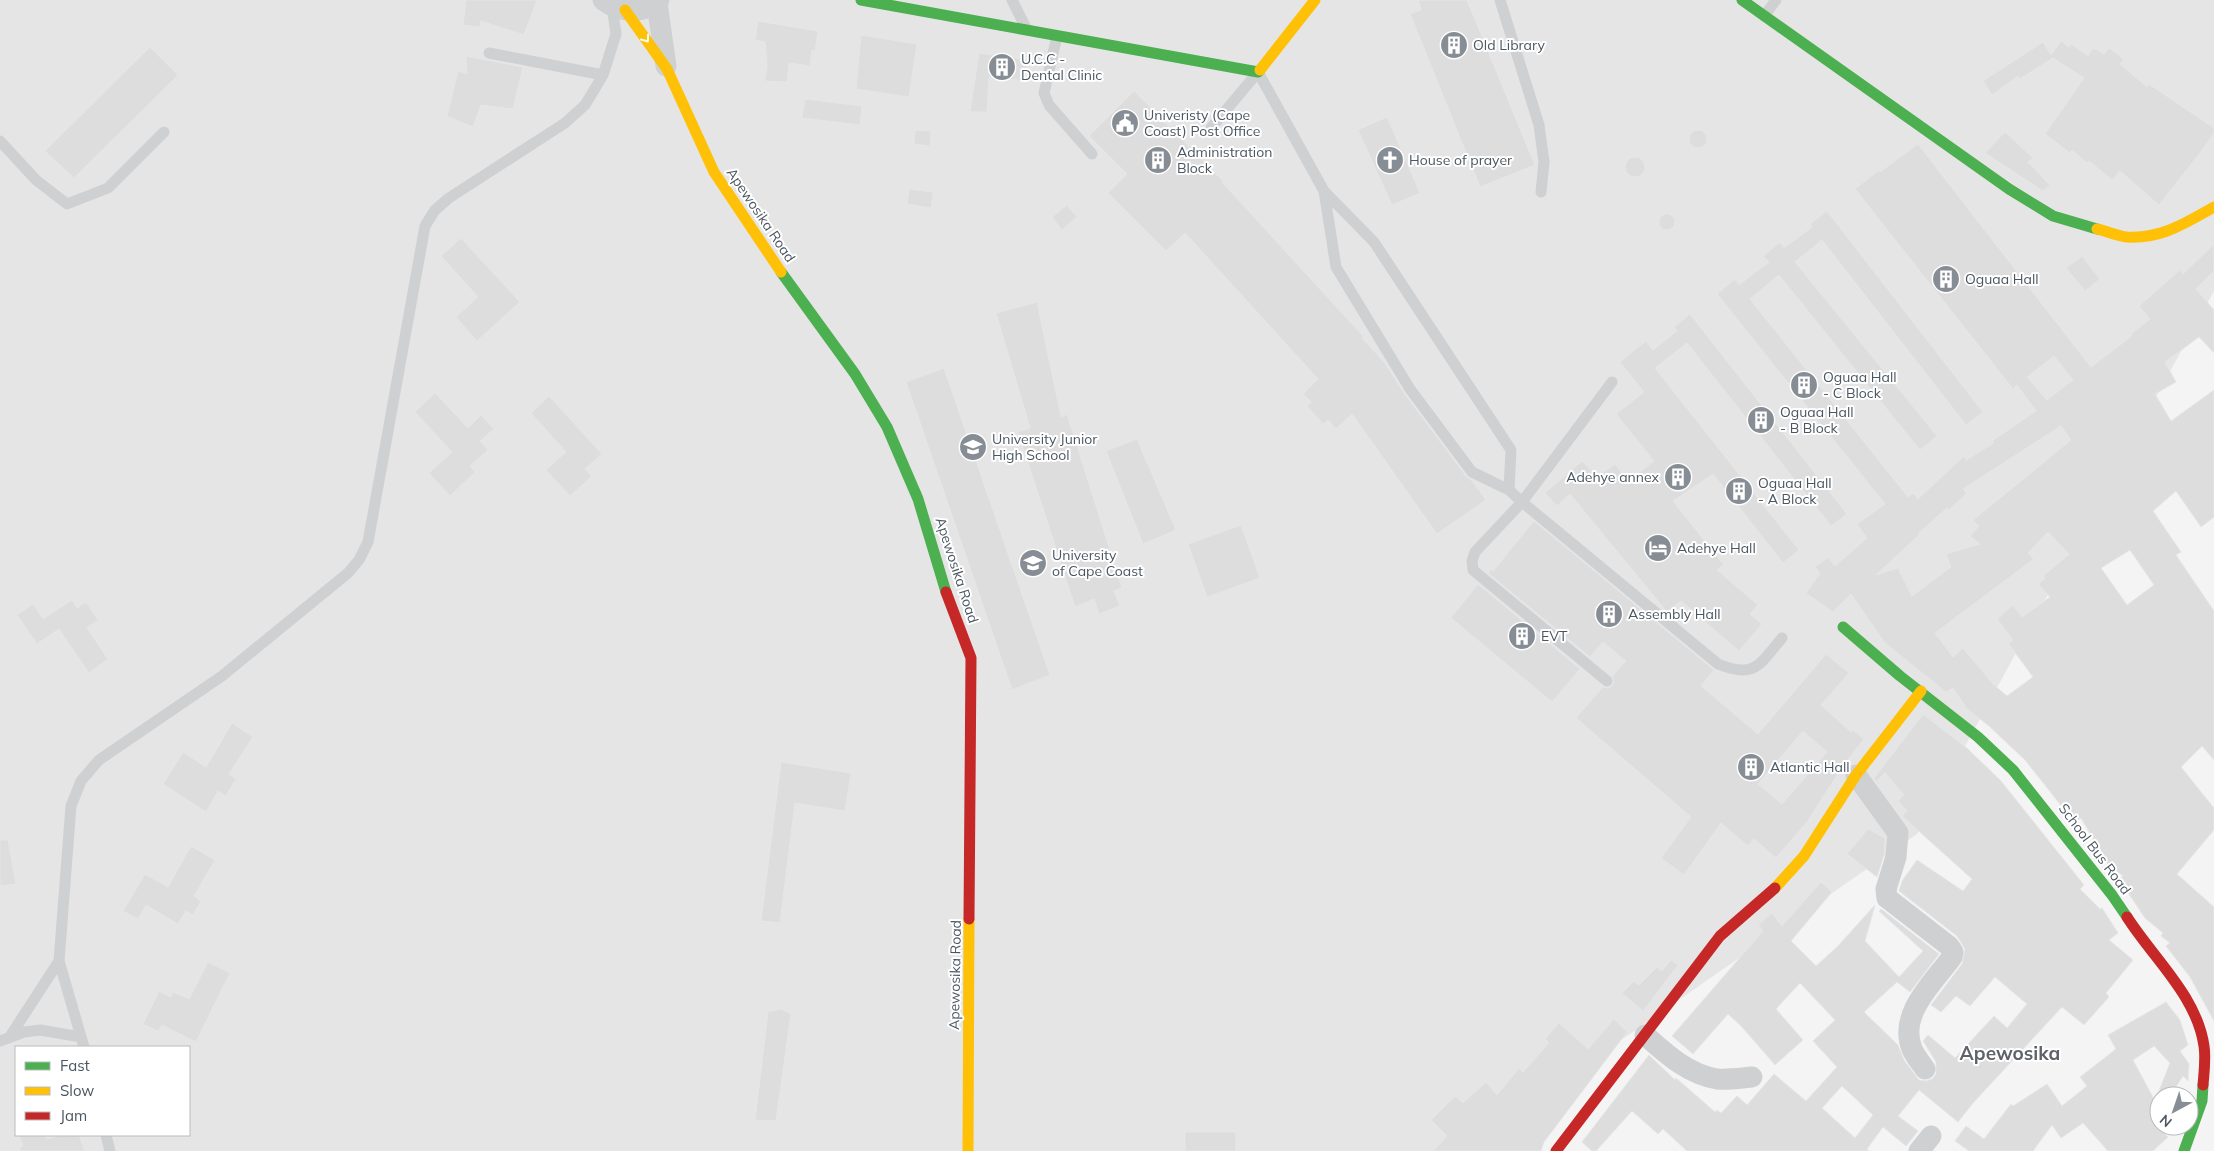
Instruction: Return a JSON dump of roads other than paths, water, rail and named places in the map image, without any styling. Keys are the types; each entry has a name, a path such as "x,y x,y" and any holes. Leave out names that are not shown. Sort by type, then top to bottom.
{"street":[{"path":"860,0 1258,72 1315,0"},
{"path":"1742,0 2009,189 2053,216 2126,237 2150,236 2169,232 2214,207"},
{"path":"613,6 642,10 658,1 667,68"},
{"name":"Apewosika Road","path":"613,6 667,68 714,172 786,280 855,374 887,427 918,499 938,570 971,658 968,1151"},
{"name":"School Bus Road","path":"1843,627 1978,737 2014,770 2112,895 2152,955 2177,985 2209,1042 2202,1101 2184,1151"},
{"path":"1562,1148 1720,936 1766,898 1804,856 1856,775 1920,690"},
{"path":"1856,775 1898,833 1896,857 1886,889 1887,898 1949,946 1953,952 1952,957 1914,1006 1908,1031 1912,1049 1925,1069"},
{"path":"1645,1035 1671,1058 1694,1072 1718,1079 1752,1077"}],"lane":[{"path":"1012,0 1026,30"},
{"path":"1500,0 1540,125 1544,162 1541,192"},
{"path":"1764,16 1770,0"},
{"path":"1764,16 1776,0"},
{"path":"82,1042 58,961 71,806 81,781 98,760 222,676 348,573 359,560 368,542 425,226 435,210 449,198 565,123 585,105 603,75 616,34 613,6"},
{"path":"1057,36 1044,93 1049,105 1092,154"},
{"path":"489,53 603,75"},
{"path":"1211,128 1258,72 1324,191 1374,242 1511,450 1509,490"},
{"path":"0,141 36,180 67,204 108,188 164,132"},
{"path":"1324,191 1336,268 1410,389 1472,472 1509,490 1718,664 1743,671 1758,666 1782,638"},
{"path":"1607,681 1474,570 1472,561 1475,552 1522,502 1612,382"},
{"path":"4,1040 58,961"},
{"path":"4,1040 24,1032 40,1030 82,1042"},
{"path":"106,1136 110,1151"}],"place":[{"name":"Old Library","path":"1454,45"},
{"name":"U.C.C - Dental Clinic","path":"1002,67"},
{"name":"Univeristy (Cape Coast) Post Office","path":"1125,123"},
{"name":"Administration Block","path":"1158,160"},
{"name":"House of prayer","path":"1390,160"},
{"name":"Oguaa Hall","path":"1946,279"},
{"name":"Oguaa Hall - C Block","path":"1804,385"},
{"name":"Oguaa Hall - B Block","path":"1761,420"},
{"name":"University Junior High School","path":"973,447"},
{"name":"Adehye annex","path":"1678,477"},
{"name":"Oguaa Hall - A Block","path":"1739,491"},
{"name":"Adehye Hall","path":"1658,548"},
{"name":"University of Cape Coast","path":"1033,563"},
{"name":"Assembly Hall","path":"1609,614"},
{"name":"EVT","path":"1522,636"},
{"name":"Atlantic Hall","path":"1751,767"}],"district":[{"name":"Apewosika","path":"2010,1053"}]}
